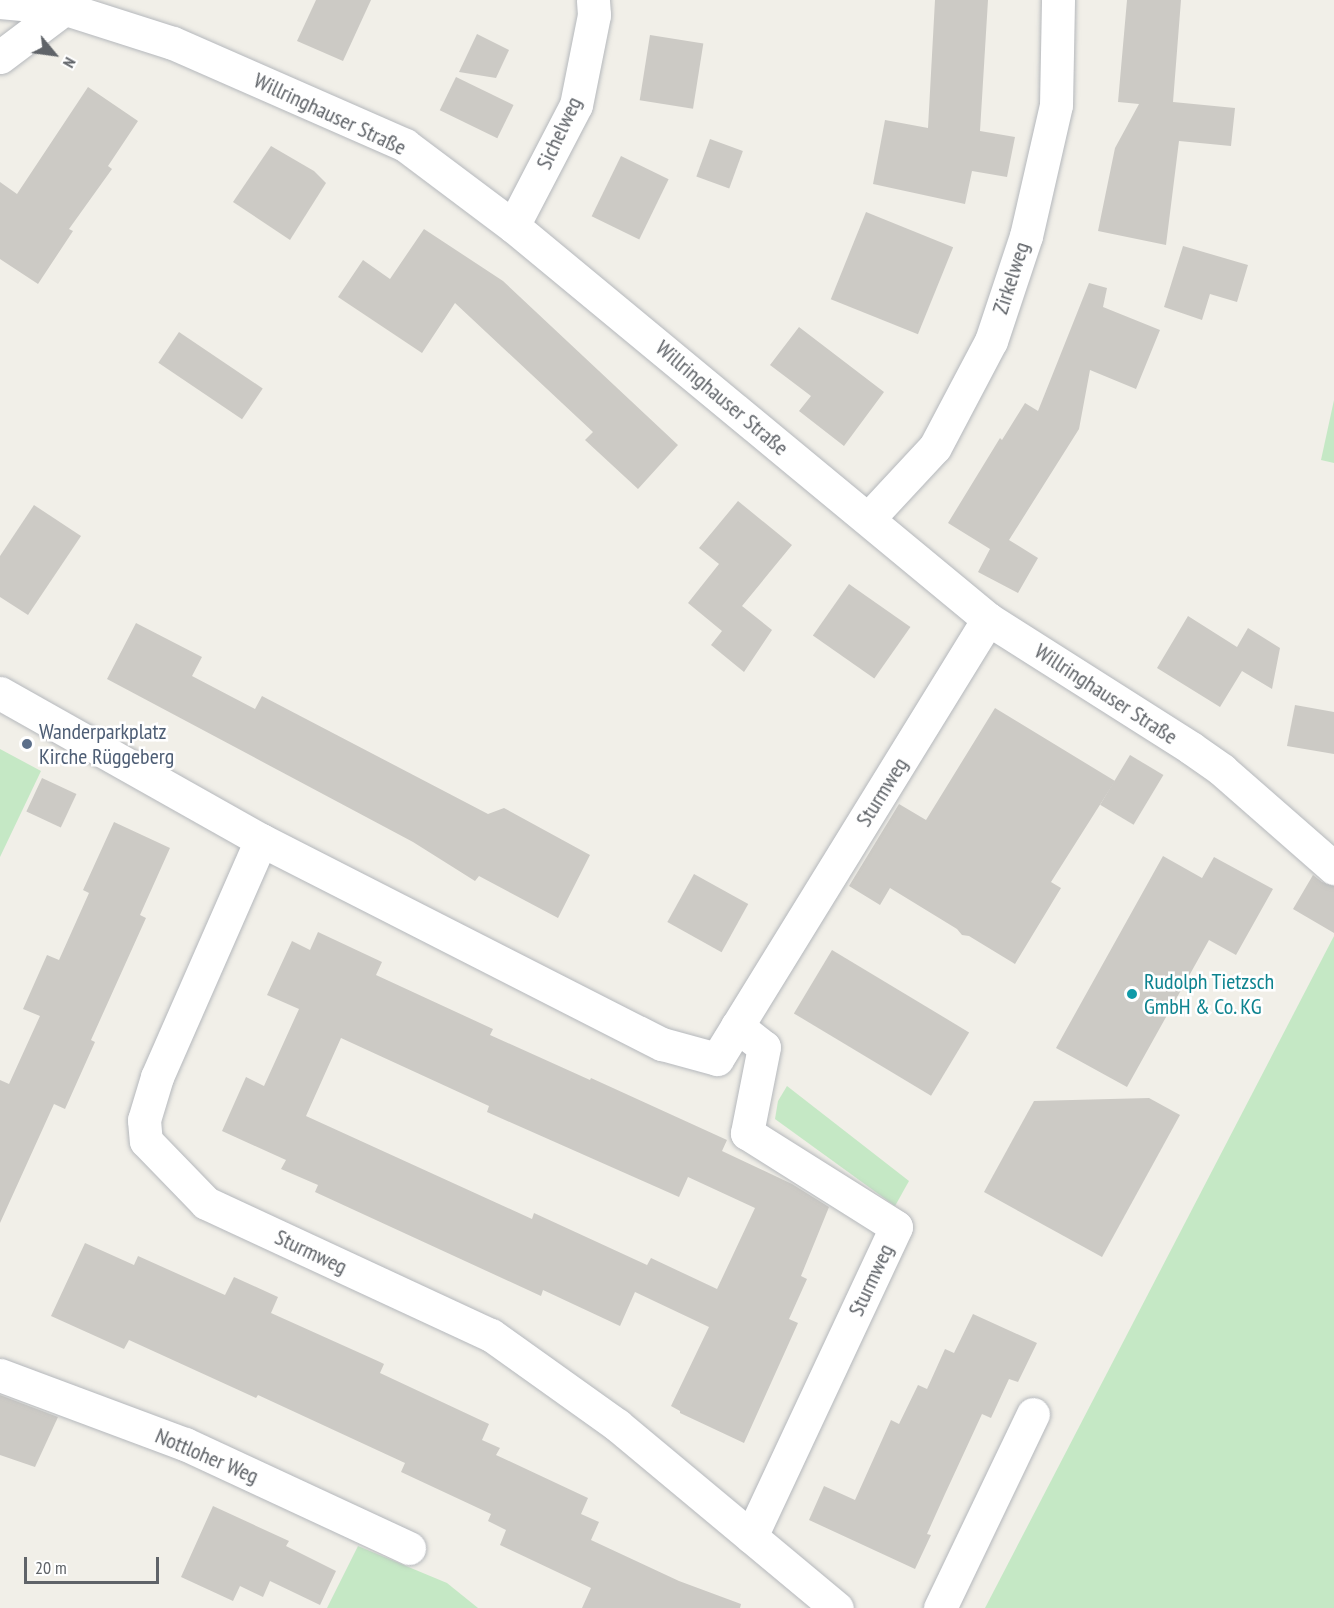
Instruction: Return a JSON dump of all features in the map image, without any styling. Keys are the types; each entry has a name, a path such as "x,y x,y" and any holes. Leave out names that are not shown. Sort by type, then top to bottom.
{"street":[{"name":"Sichelweg","path":"513,225 576,105 594,15 593,0"},
{"name":"Zirkelweg","path":"868,519 935,447 991,341 1026,236 1056,105 1058,0"},
{"name":"Willringhauser Straße","path":"0,2 70,4 173,43 405,145 513,225 988,619 1191,747 1222,770 1334,868"},
{"path":"0,57 70,4"},
{"name":"Sturmweg","path":"0,693 261,840 662,1044 717,1059 988,619"},
{"name":"Sturmweg","path":"261,840 157,1077 144,1120 146,1141 206,1203 491,1335 617,1425 837,1608"},
{"name":"Sturmweg","path":"737,1026 764,1047 747,1133 896,1227 751,1537"},
{"name":"Nottloher Weg","path":"0,1375 185,1444 410,1548"},
{"path":"940,1608 1033,1414"}],"green space":[{"path":"1334,400 1334,463 1321,460"},
{"path":"0,749 41,771 0,857"},
{"path":"1334,936 1334,1608 985,1608"},
{"path":"787,1086 909,1181 895,1206 775,1119 778,1101"},
{"path":"358,1546 447,1583 478,1608 327,1608"}],"building":[{"path":"316,0 371,0 343,61 297,41"},
{"path":"935,0 988,0 980,131 1015,137 1007,177 972,171 965,204 873,184 885,120 928,128"},
{"path":"1127,0 1181,0 1173,102 1235,108 1231,146 1179,141 1166,245 1098,231 1115,148 1139,104 1118,102"},
{"path":"477,34 509,50 496,78 459,72"},
{"path":"650,35 703,43 693,109 640,100"},
{"path":"456,77 514,105 497,138 440,110"},
{"path":"88,87 138,121 108,166 112,169 69,229 73,231 38,284 0,259 0,182 17,194"},
{"path":"710,139 743,151 729,189 696,177"},
{"path":"271,146 314,171 326,183 290,240 233,202"},
{"path":"621,156 669,179 639,239 592,216"},
{"path":"866,212 953,247 918,334 831,299"},
{"path":"424,229 503,281 678,445 638,489 585,440 593,432 455,303 422,353 338,297 363,260 390,279"},
{"path":"1183,246 1248,265 1237,302 1210,294 1202,320 1164,307"},
{"path":"1089,283 1107,288 1103,307 1160,330 1136,389 1090,370 1079,429 1009,540 1038,558 1018,593 978,572 990,549 948,523 1000,438 1002,440 1025,403 1038,411"},
{"path":"799,327 884,392 844,446 799,411 811,396 770,365"},
{"path":"179,332 263,388 242,419 158,363"},
{"path":"738,501 792,545 742,606 772,630 744,672 711,645 722,631 688,603 719,564 699,548"},
{"path":"34,505 81,536 28,615 0,597 0,556"},
{"path":"849,584 910,627 874,679 813,636"},
{"path":"1188,616 1237,647 1248,628 1280,648 1272,689 1242,671 1220,707 1157,668"},
{"path":"136,623 202,657 192,676 255,709 262,696 488,814 504,808 590,855 558,918 479,876 475,881 413,842 107,679"},
{"path":"1295,705 1334,712 1334,754 1287,746"},
{"path":"995,708 1115,781 1051,882 1061,888 1015,964 969,936 962,935 957,929 890,888 880,905 849,886 899,804 926,820"},
{"path":"1130,755 1163,775 1134,825 1100,805"},
{"path":"42,778 76,794 61,828 26,812"},
{"path":"114,822 170,848 140,915 146,918 91,1040 95,1042 65,1109 54,1104 0,1223 0,1080 9,1084 40,1016 23,1009 47,955 59,960 89,893 83,890"},
{"name":"Rudolph Tietzsch GmbH & Co. KG","path":"1163,856 1202,878 1214,857 1273,889 1236,955 1209,940 1127,1087 1056,1048"},
{"path":"694,874 748,904 722,952 667,922"},
{"path":"1313,875 1322,882 1334,886 1334,933 1293,909"},
{"path":"318,932 382,962 376,975 493,1029 490,1035 727,1140 722,1151 792,1184 829,1207 801,1276 807,1279 789,1319 798,1323 744,1443 680,1413 671,1406 709,1327 635,1292 620,1326 543,1290 541,1296 315,1192 318,1185 281,1169 286,1160 222,1131 246,1077 264,1086 299,1009 267,995 292,941 310,950","holes":["341,1038 489,1106 487,1112 679,1197 688,1177 755,1208 717,1289 651,1258 646,1267 647,1265 534,1213 532,1219 306,1116"]},
{"path":"832,950 969,1032 931,1096 794,1013"},
{"path":"1149,1098 1180,1115 1102,1257 984,1192 1034,1101"},
{"path":"85,1243 134,1265 138,1256 225,1295 234,1277 278,1297 271,1313 384,1364 380,1373 489,1424 482,1440 500,1448 496,1455 588,1498 581,1514 599,1522 591,1540 679,1581 741,1604 740,1608 582,1608 591,1588 500,1545 506,1530 488,1521 491,1514 401,1472 405,1463 258,1395 256,1398 129,1340 124,1349 51,1316"},
{"path":"973,1314 1037,1343 1018,1382 1009,1379 991,1418 982,1414 927,1534 931,1535 915,1569 809,1520 824,1486 855,1500 891,1420 899,1424 918,1385 927,1389 945,1349 954,1353"},
{"path":"0,1395 58,1417 35,1467 0,1455"},
{"path":"213,1506 289,1541 286,1546 336,1571 320,1605 270,1581 263,1597 240,1586 233,1601 181,1577"}],"place":[{"name":"Wanderparkplatz Kirche Rüggeberg","path":"27,744"},
{"name":"Rudolph Tietzsch GmbH & Co. KG","path":"1132,994"}]}
